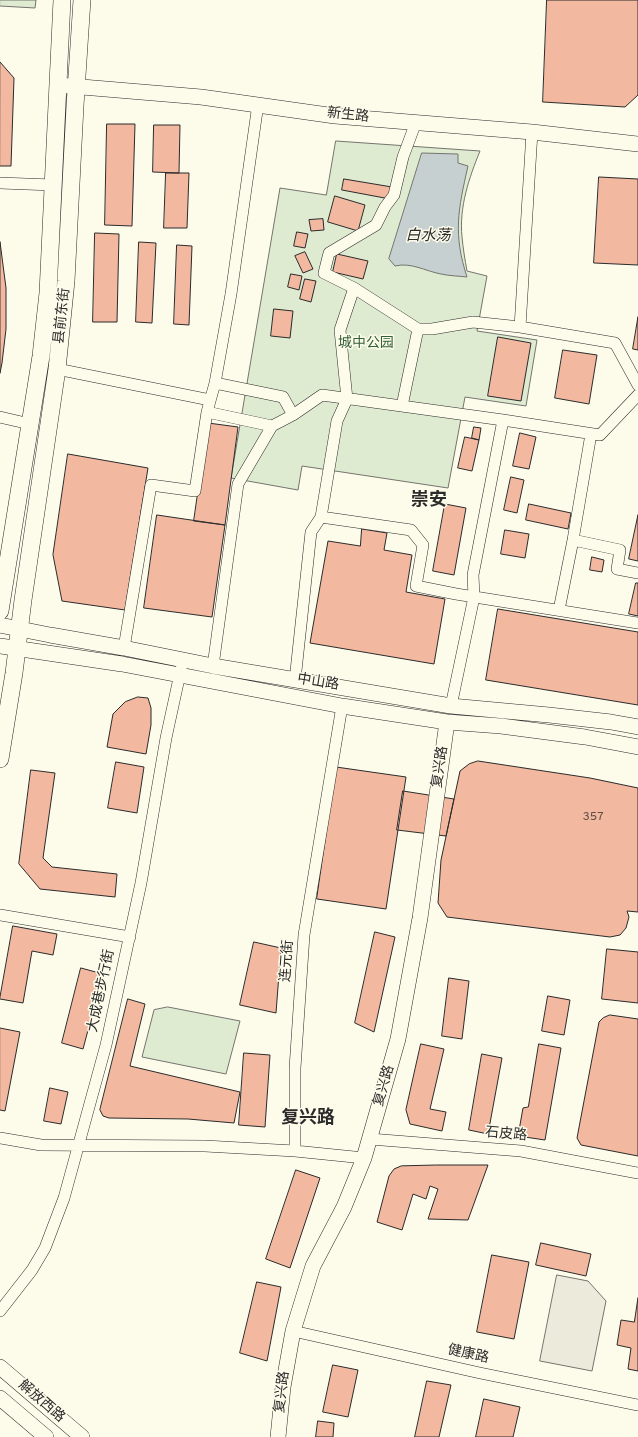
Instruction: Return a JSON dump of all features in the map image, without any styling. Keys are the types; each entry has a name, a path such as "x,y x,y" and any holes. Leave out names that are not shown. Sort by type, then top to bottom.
{"main road":[{"name":"县前东街","path":"0,611 41,356 48,293 62,0"},
{"name":"县前东街","path":"0,759 58,369 66,281 82,0"},
{"name":"新生路","path":"58,85 201,97 335,116 532,132 638,144"},
{"name":"中山路","path":"0,625 214,666 451,706 549,715 611,722 638,727"},
{"name":"中山路","path":"0,646 122,664 342,706 448,722 501,726 577,736 638,747"},
{"name":"复兴路","path":"278,1437 283,1387 293,1331 313,1266 344,1207 364,1158 398,1039 420,918 448,722"},
{"name":"解放西路","path":"0,1367 82,1437"},
{"name":"解放西路","path":"0,1398 46,1437"}],"street":[{"path":"124,648 151,485 195,491 207,412 215,383 231,294 258,104"},
{"path":"416,122 403,157 394,195 385,207 376,225 329,253 324,274 354,288 418,329 432,329 473,322 520,327 615,343 638,385"},
{"path":"520,327 532,132"},
{"path":"0,183 54,185"},
{"path":"295,680 311,532 321,517 337,421 347,399 340,330 354,288"},
{"path":"402,406 418,329"},
{"path":"58,369 210,400"},
{"path":"215,383 283,398 293,415"},
{"path":"214,666 238,484 272,426 293,415 322,395 600,435 638,395"},
{"path":"207,412 272,426"},
{"path":"0,417 30,424"},
{"path":"451,706 474,597 473,575 503,420"},
{"path":"559,610 573,540 590,434"},
{"path":"321,517 411,530 423,545 416,586 474,597 638,623"},
{"path":"573,540 620,550 617,569 638,573"},
{"name":"大成巷步行街","path":"0,1311 32,1270 45,1248 64,1198 106,1045 130,938 166,738 180,675 182,659"},
{"name":"连元街","path":"295,1151 295,1068 304,935 342,706"},
{"path":"0,915 130,938"},
{"path":"0,1138 41,1144 205,1146 295,1151 364,1158"},
{"name":"石皮路","path":"370,1139 521,1151 638,1173"},
{"name":"健康路","path":"293,1331 480,1373 638,1405"}],"green space":[{"path":"0,0 36,0 35,8 0,6"},
{"name":"城中公园","path":"336,141 480,151 472,172 463,204 461,226 467,271 487,276 477,331 537,340 526,406 465,397 448,488 302,466 298,490 231,478 280,188 326,195"},
{"path":"168,1007 240,1021 226,1074 142,1057 154,1010"}],"shaded area":[{"path":"557,1275 588,1281 606,1301 592,1371 540,1361"}],"water":[{"name":"白水荡","path":"422,153 458,154 458,163 468,166 458,222 460,248 467,277 441,274 407,265 395,266 389,259"}],"building":[{"path":"547,0 638,0 638,95 625,107 543,102"},
{"path":"0,62 14,78 11,166 0,166"},
{"path":"107,124 135,124 132,226 105,225"},
{"path":"154,125 180,125 179,173 153,172"},
{"path":"166,173 189,173 187,228 164,228"},
{"path":"599,177 638,179 638,265 594,263"},
{"path":"344,179 392,187 390,199 342,190"},
{"path":"335,196 365,205 358,231 328,222"},
{"path":"323,219 324,230 311,231 309,220"},
{"path":"297,232 308,234 305,248 294,246"},
{"path":"95,233 119,234 117,322 93,322"},
{"path":"0,242 6,288 6,329 0,373"},
{"path":"139,242 156,243 152,323 136,322"},
{"path":"177,245 192,246 189,325 174,324"},
{"path":"305,252 313,269 303,273 295,256"},
{"path":"337,254 368,261 363,279 333,272"},
{"path":"291,274 302,276 299,290 288,287"},
{"path":"305,279 316,281 311,302 300,299"},
{"path":"274,309 293,311 290,338 271,336"},
{"path":"638,317 638,350 633,349"},
{"path":"498,337 531,343 521,401 488,396"},
{"path":"563,350 597,355 589,404 555,398"},
{"path":"208,423 238,427 225,525 194,521"},
{"path":"474,427 481,428 479,440 472,438"},
{"path":"520,433 536,437 529,469 513,466"},
{"path":"465,437 479,440 472,471 458,468"},
{"path":"68,454 148,468 125,610 62,601 53,555"},
{"path":"511,477 524,480 517,513 504,510"},
{"path":"445,504 466,508 454,575 433,571"},
{"path":"529,504 571,513 568,529 526,520"},
{"path":"157,515 225,525 212,617 144,608"},
{"path":"638,515 638,561 629,559"},
{"path":"362,529 387,533 384,550 412,555 406,592 445,599 434,664 310,643 328,541 360,546"},
{"path":"505,530 529,534 525,558 501,554"},
{"path":"592,557 604,560 602,572 590,570"},
{"path":"636,583 638,583 638,616 629,614"},
{"path":"498,609 638,632 638,705 486,680"},
{"path":"138,697 148,698 151,708 151,725 146,754 107,747 113,714 125,702"},
{"path":"478,761 590,778 638,788 638,912 627,911 629,917 626,928 620,935 610,937 447,917 438,903 441,860 460,771 469,764"},
{"path":"116,762 144,767 137,813 108,808"},
{"path":"336,767 406,777 386,909 317,899"},
{"path":"31,770 55,773 43,858 52,867 117,874 115,897 40,889 19,864"},
{"path":"403,791 454,799 446,836 397,830"},
{"path":"13,926 57,934 53,955 32,951 23,1003 0,999"},
{"path":"375,932 395,937 374,1032 355,1023"},
{"path":"254,942 281,948 276,1013 240,1005"},
{"path":"607,949 638,952 638,1003 602,999"},
{"path":"81,968 103,974 83,1049 62,1043"},
{"path":"449,978 469,981 462,1039 442,1036"},
{"path":"548,996 570,1000 564,1035 542,1031"},
{"path":"128,999 145,1004 130,1066 240,1092 234,1123 188,1119 109,1118 103,1116 100,1110"},
{"path":"610,1015 638,1019 638,1156 581,1145 577,1138 599,1022 603,1018"},
{"path":"0,1028 20,1032 5,1111 0,1110"},
{"path":"421,1044 444,1049 430,1109 446,1112 442,1131 410,1124 406,1110"},
{"path":"539,1044 561,1048 545,1140 518,1136 523,1108 528,1107"},
{"path":"244,1053 270,1055 265,1127 239,1125"},
{"path":"482,1054 502,1058 488,1134 469,1130"},
{"path":"50,1088 68,1092 61,1124 44,1121"},
{"path":"488,1165 468,1220 428,1219 438,1189 430,1186 426,1199 413,1194 402,1230 377,1222 389,1176 394,1169 401,1166"},
{"path":"296,1170 320,1178 290,1268 266,1259"},
{"path":"541,1243 591,1254 586,1276 536,1265"},
{"path":"492,1255 529,1262 514,1339 477,1332"},
{"path":"257,1282 281,1287 267,1361 240,1353"},
{"path":"638,1298 638,1371 628,1369 631,1348 617,1345 621,1320 634,1322"},
{"path":"333,1365 358,1370 348,1417 323,1412"},
{"path":"427,1381 451,1385 439,1437 415,1437"},
{"path":"484,1399 520,1407 513,1437 476,1437"},
{"path":"318,1421 334,1423 333,1437 316,1437"}],"district":[{"name":"崇安","path":"429,501"},
{"name":"复兴路","path":"308,1119"}]}
